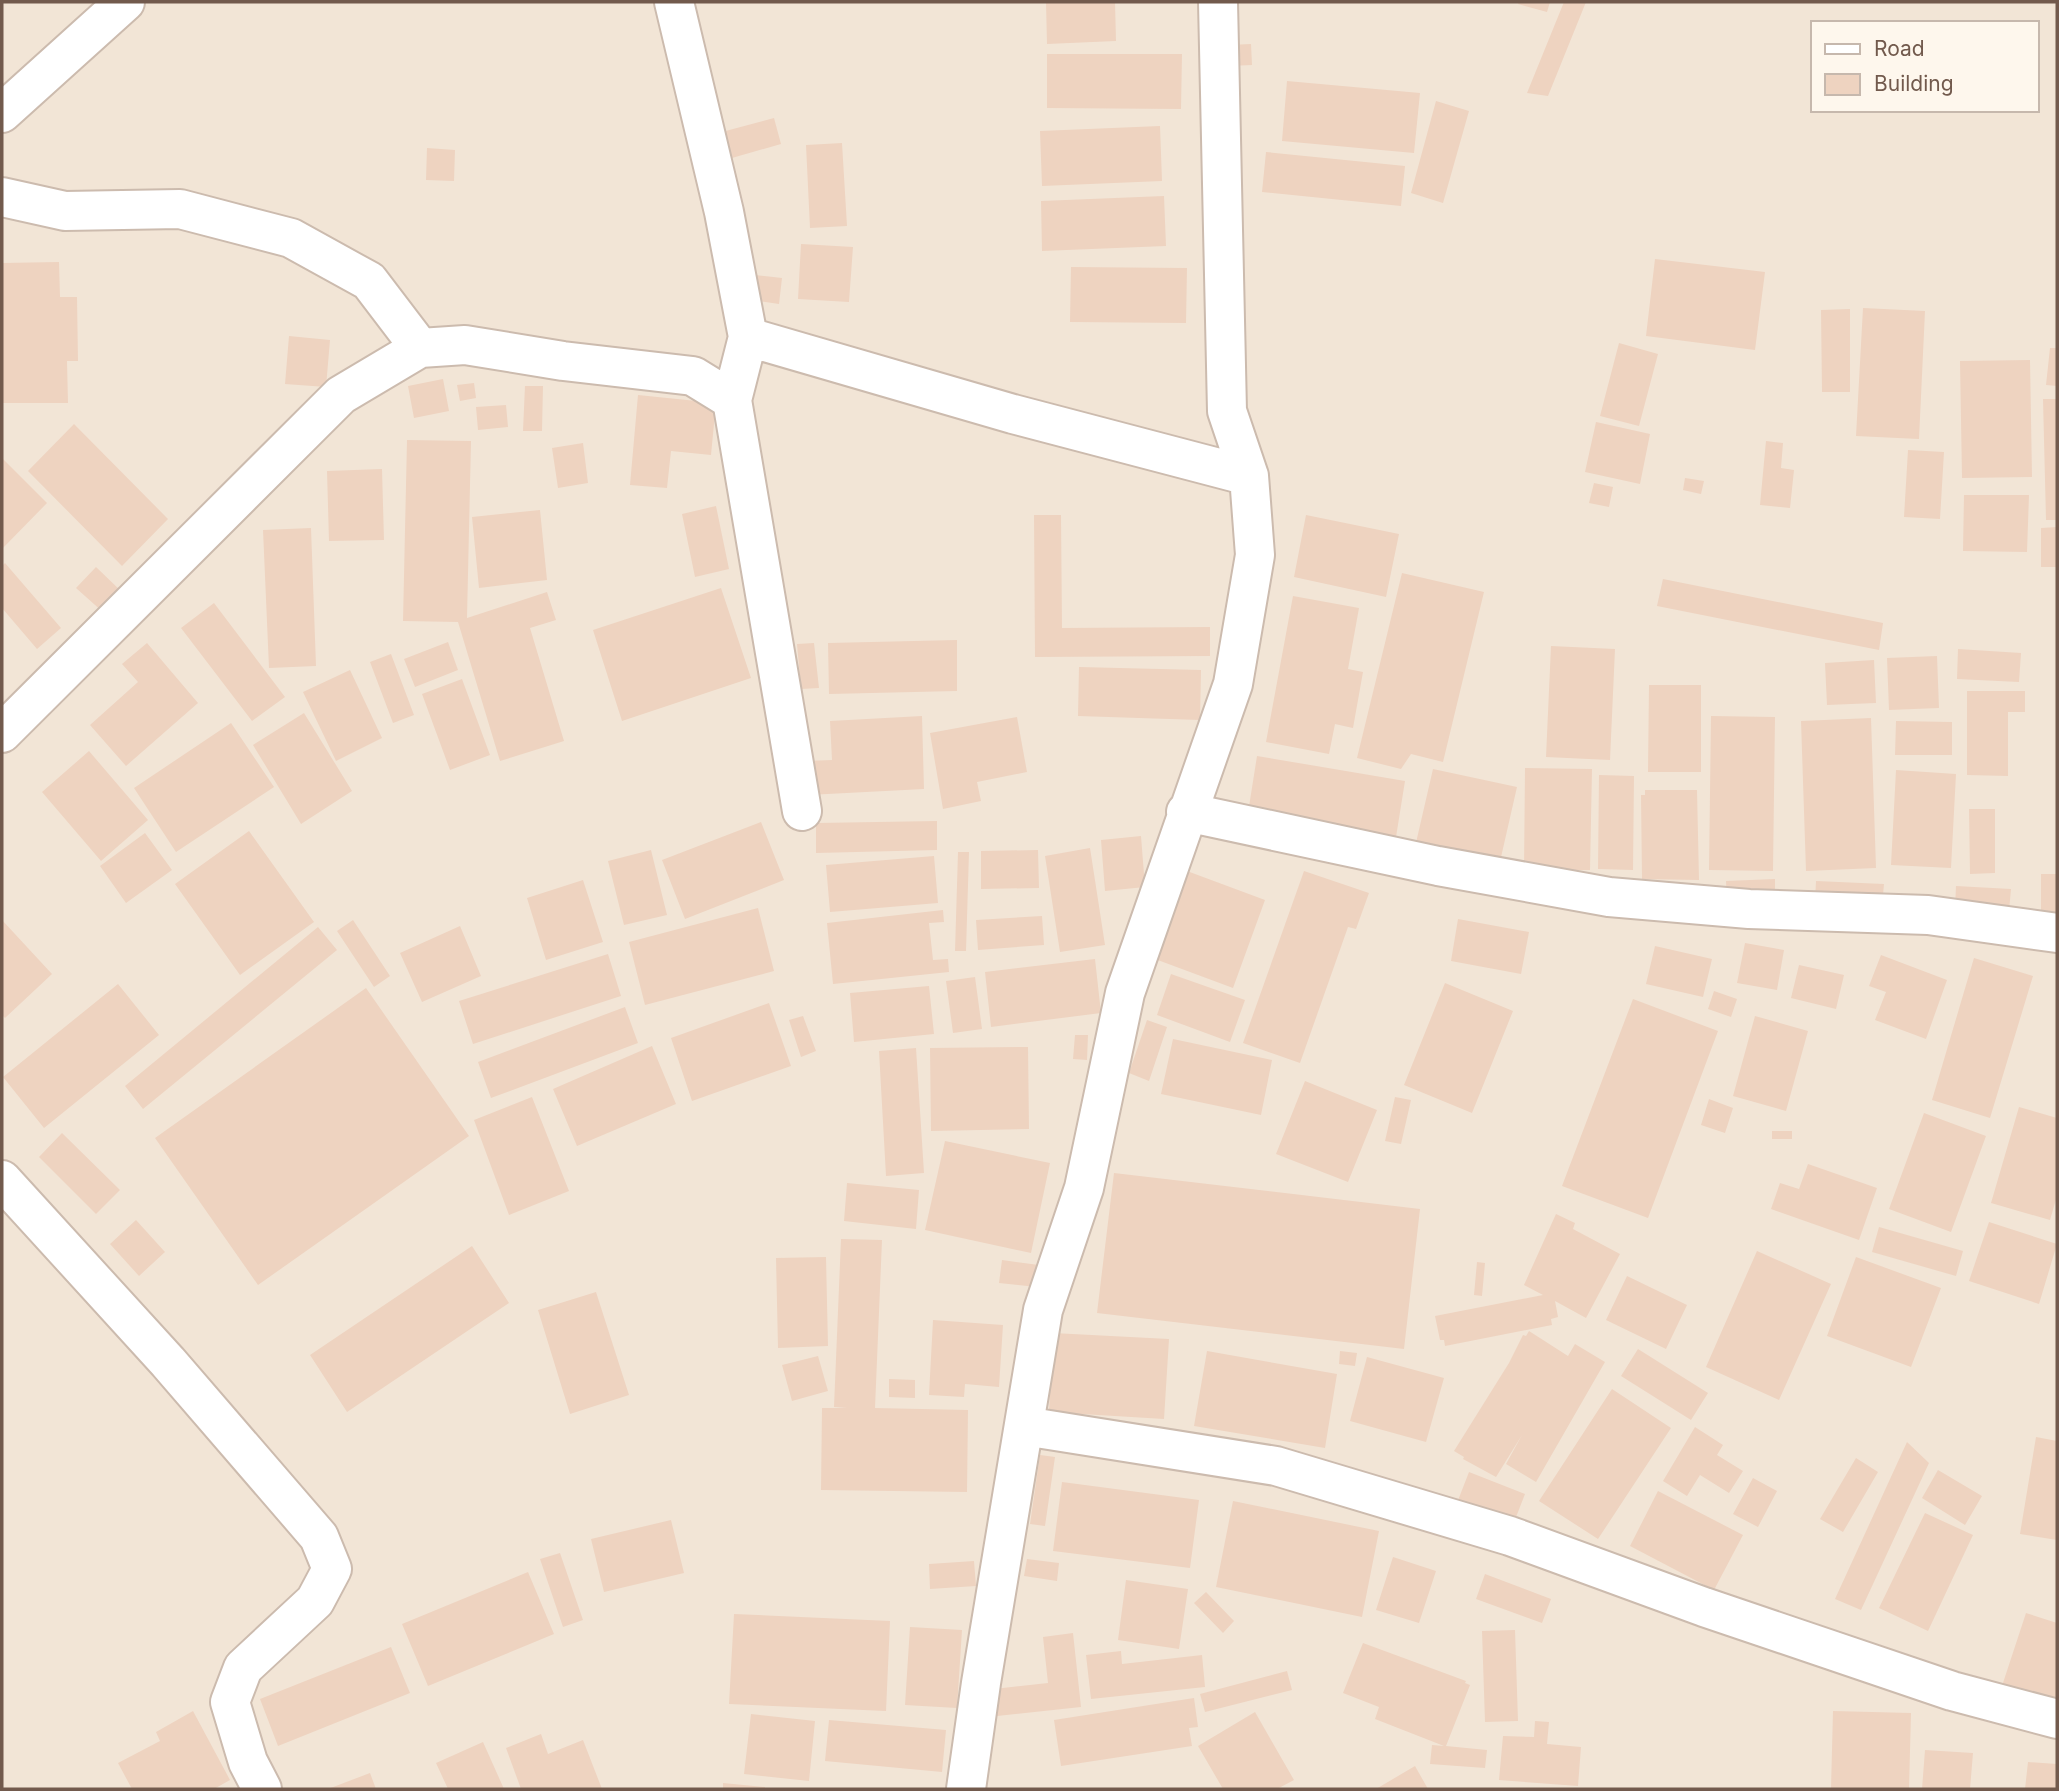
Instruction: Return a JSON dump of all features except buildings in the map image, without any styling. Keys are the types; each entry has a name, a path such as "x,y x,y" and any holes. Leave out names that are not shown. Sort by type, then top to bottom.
{"street":[{"path":"2,113 125,2"},
{"path":"674,2 724,212 748,337 732,401 802,811"},
{"path":"966,1789 983,1669 1043,1310 1084,1188 1125,993 1186,812 1233,684 1255,555 1249,476 1227,411 1218,2"},
{"path":"2,197 65,211 180,209 291,239 369,281 420,348"},
{"path":"748,337 1013,414 1249,476"},
{"path":"2,733 341,396 420,348 464,345 563,361 693,376 732,401"},
{"path":"1186,812 1438,866 1609,897 1749,909 1928,915 2057,933"},
{"path":"2,1180 168,1362 318,1536 323,1547 332,1569 315,1601 243,1668 230,1702 248,1762 262,1789"},
{"path":"1024,1426 1276,1466 1510,1535 1704,1607 1952,1691 2057,1719"}],"shaded area":[{"path":"2,2 2057,2 2057,1789 2,1789"}]}
